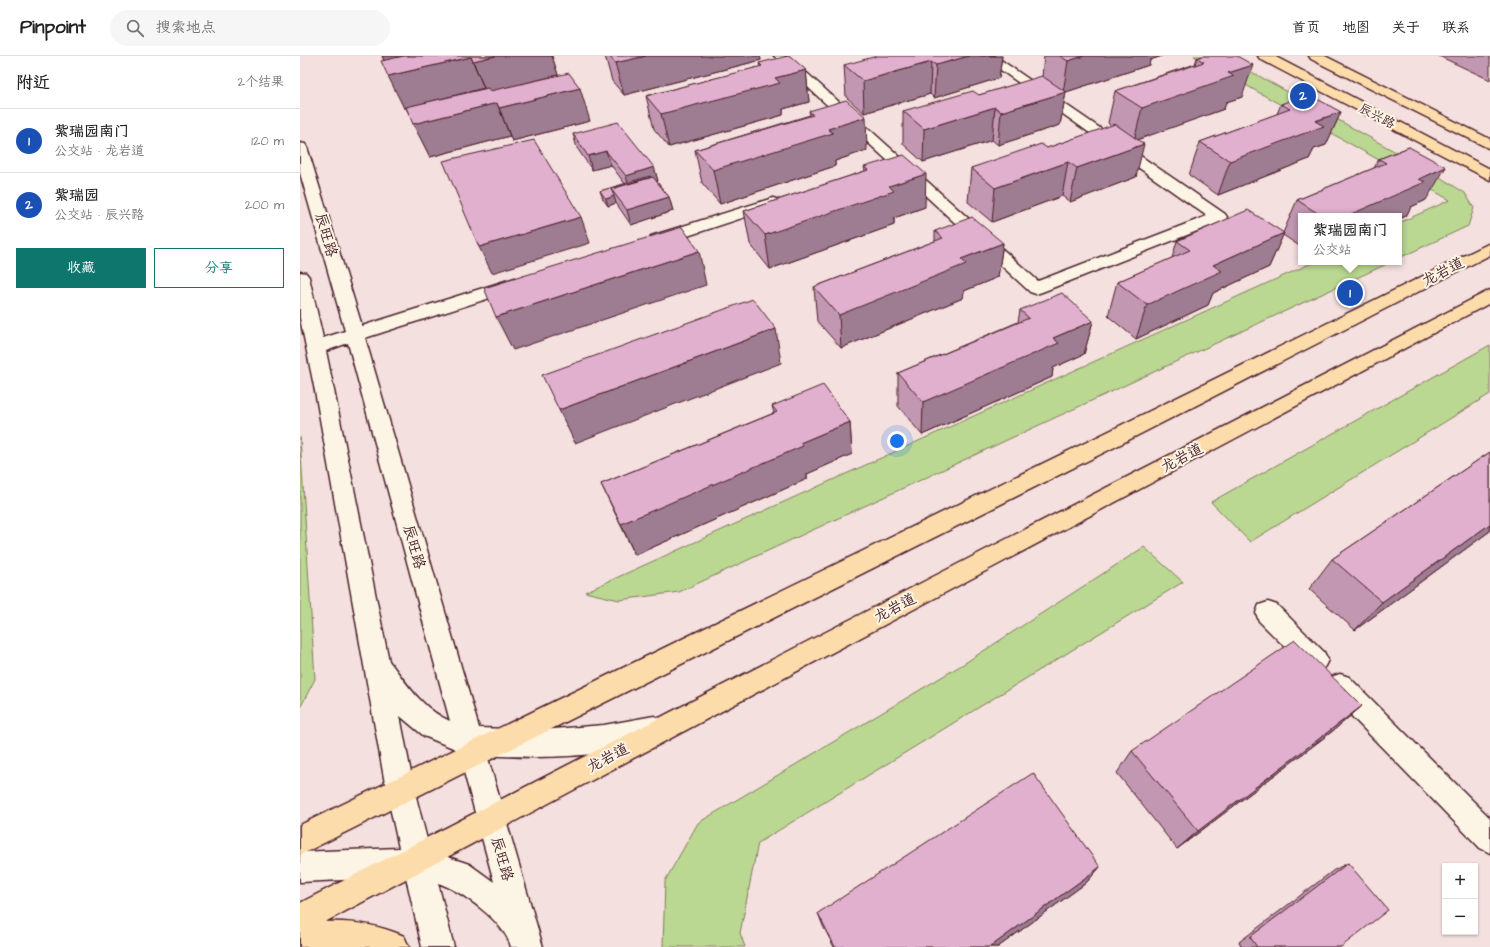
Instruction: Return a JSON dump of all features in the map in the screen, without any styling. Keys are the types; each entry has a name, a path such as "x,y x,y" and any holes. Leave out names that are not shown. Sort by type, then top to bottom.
{"main road":[{"name":"辰兴路","path":"1264,56 1490,175"},
{"name":"辰兴路","path":"1315,56 1490,145"},
{"name":"龙岩道","path":"498,742 1100,445 1490,248"},
{"name":"龙岩道","path":"300,919 414,861 491,819 1490,296"},
{"path":"300,840 400,789 470,748"},
{"path":"300,940 336,937 378,941 393,947"}],"street":[{"path":"780,56 891,166 1036,288 1219,217 987,56"},
{"name":"辰旺路","path":"300,147 355,335 470,748 526,942"},
{"path":"642,244 785,199"},
{"path":"300,277 316,347 375,664 414,861 438,947"},
{"path":"316,347 529,280"},
{"path":"1268,613 1490,838"},
{"path":"375,664 404,703 415,713 433,727 470,748 498,742 595,740 632,734 672,724"},
{"path":"300,867 414,861 458,875 502,906 526,942"}],"green space":[{"path":"1194,56 1223,56 1430,171 1465,193 1474,208 1468,226 1402,257 1402,222 1450,200"},
{"path":"1307,265 1385,265 679,592 619,600 585,592"},
{"path":"1490,345 1490,394 1250,542 1211,502"},
{"path":"300,437 315,679 300,708"},
{"path":"1144,547 1183,582 758,843 740,933 745,947 663,947 665,881 698,823 965,663"}],"building":[{"path":"404,56 495,56 473,61 471,57 388,76 381,61"},
{"path":"609,56 646,56 615,63"},
{"path":"790,56 806,70 775,78 780,83 661,114 646,96 762,66 759,63"},
{"path":"877,56 969,56 936,65 931,62 863,81 844,65"},
{"path":"1060,56 1084,56 1068,61"},
{"path":"1203,56 1237,56 1253,65 1228,73 1234,76 1142,108 1115,91 1204,62 1197,58"},
{"path":"569,73 580,88 499,108 497,103 413,124 406,107 488,88 490,91"},
{"path":"1042,76 1066,92 1001,112 995,107 924,129 903,111 973,91 979,95"},
{"path":"1308,94 1341,112 1315,121 1324,126 1230,161 1200,142 1290,109 1281,104"},
{"path":"846,100 866,117 828,129 833,133 713,170 695,150 813,115 809,111"},
{"path":"618,122 654,167 626,176 606,151 588,156 573,134"},
{"path":"1115,124 1144,144 1077,168 1068,162 995,188 971,168 1041,144 1047,148"},
{"path":"534,140 581,217 479,247 443,161"},
{"path":"1409,147 1446,167 1419,179 1425,182 1354,213 1317,213 1297,200 1386,163 1379,159"},
{"path":"904,155 926,174 889,186 894,191 765,235 744,211 868,170 864,167"},
{"path":"650,176 651,177 611,189 614,196 606,199 600,191"},
{"path":"653,177 669,197 627,210 611,189"},
{"path":"1248,210 1284,233 1213,265 1222,271 1147,305 1117,282 1190,250 1177,241"},
{"path":"972,217 1003,243 961,259 966,264 839,315 814,287 943,238 935,231"},
{"path":"682,227 699,251 496,317 484,288"},
{"path":"1062,293 1093,321 1053,338 1059,343 923,402 898,373 1029,318 1020,310"},
{"path":"753,299 776,329 559,410 542,375"},
{"path":"823,385 850,422 800,443 803,446 621,524 601,484 777,412 772,406"},
{"path":"1490,452 1490,524 1382,602 1332,559"},
{"path":"1295,640 1362,706 1198,831 1132,751"},
{"path":"1033,773 1100,867 990,947 835,947 818,913"},
{"path":"1348,863 1388,910 1341,947 1257,947 1250,937"}],"place":[{"name":"紫瑞园","path":"1303,96"},
{"name":"紫瑞园南门","path":"1350,293"}]}
